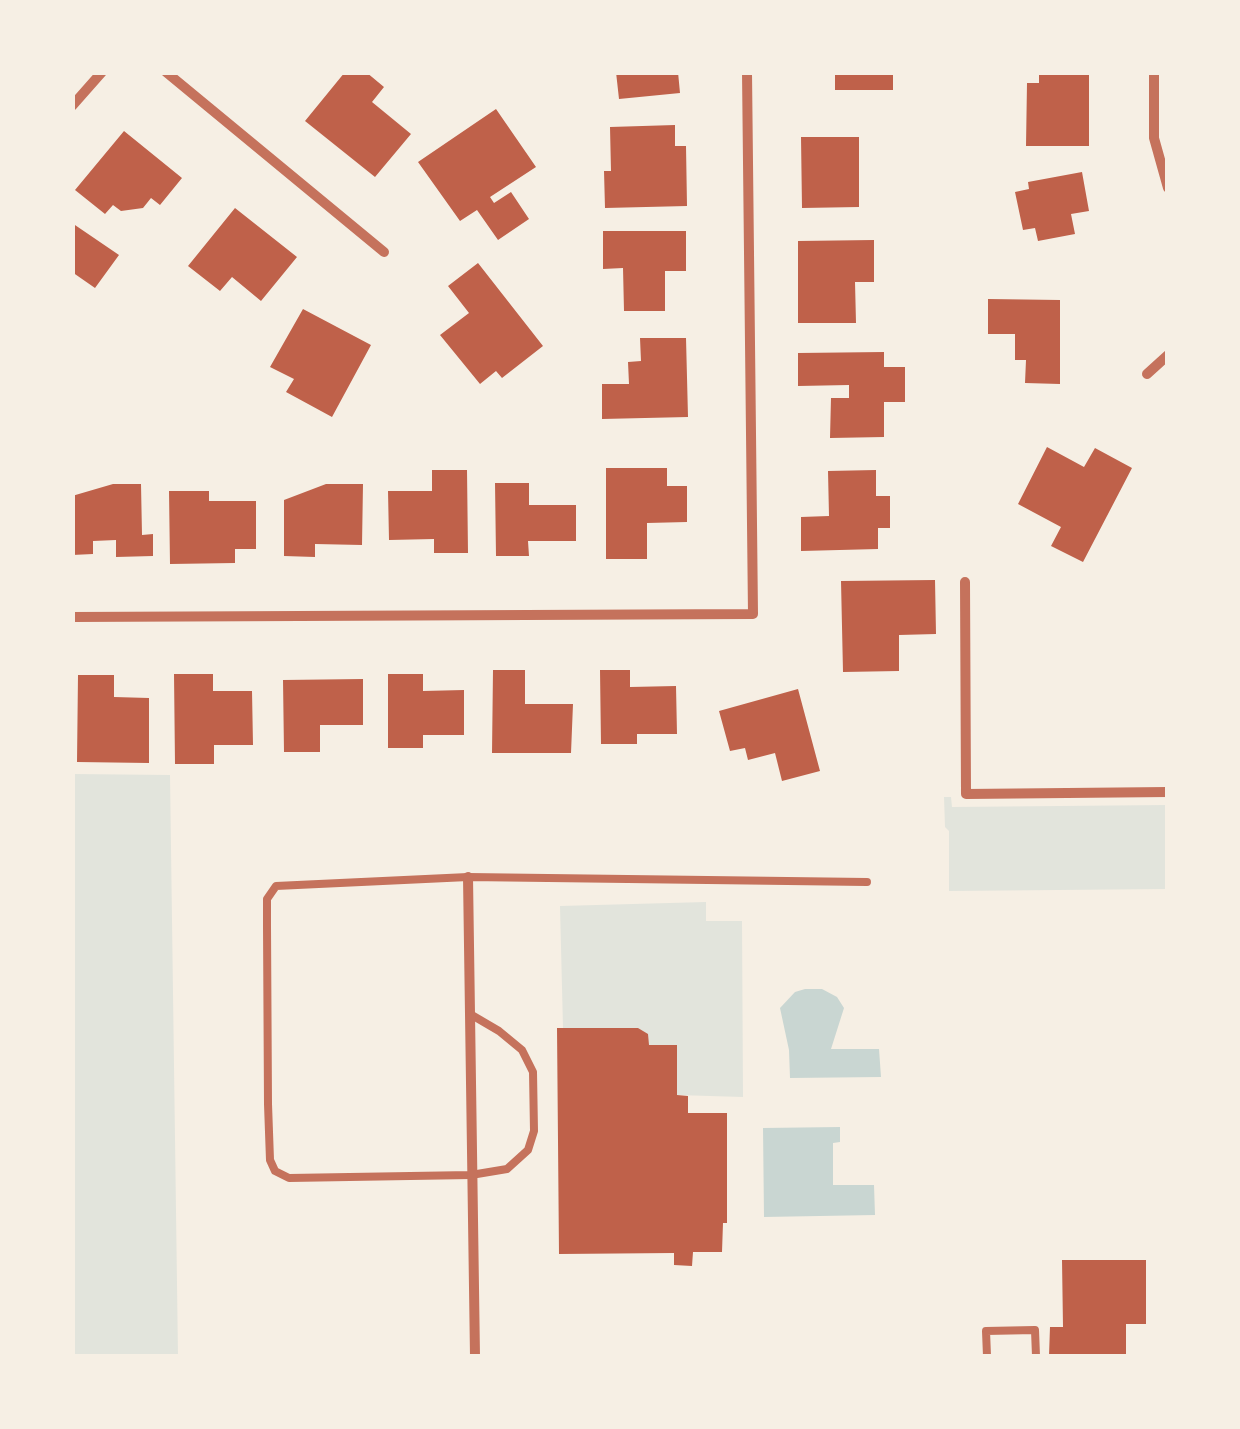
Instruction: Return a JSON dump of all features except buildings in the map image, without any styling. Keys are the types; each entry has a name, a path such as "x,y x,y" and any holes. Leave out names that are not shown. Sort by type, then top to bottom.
{"street":[{"path":"72,106 102,72"},
{"path":"166,72 384,252"},
{"path":"72,617 753,614 747,72"},
{"path":"1154,72 1154,138 1168,188"},
{"path":"1147,374 1168,355"},
{"path":"965,582 966,794 1168,792"},
{"path":"468,878 475,1356"}],"lane":[{"path":"470,1014 522,1050 533,1072 534,1130 528,1150 507,1169 471,1175 289,1178 275,1172 270,1160 266,926 268,899 276,886 468,878 867,882"},
{"path":"987,1356 986,1330 1035,1330 1036,1356"}],"shaded area":[{"path":"73,774 170,775 178,1356 73,1356"},
{"path":"944,797 951,797 952,807 1167,805 1167,889 949,891 949,831 945,827"},
{"path":"706,902 706,921 742,921 743,1097 677,1095 638,1028 563,1028 560,906"},
{"path":"822,989 837,997 844,1008 831,1049 879,1049 881,1077 790,1078 780,1008 795,992"},
{"path":"840,1127 840,1142 833,1143 833,1185 874,1185 875,1215 764,1217 763,1128"}]}
